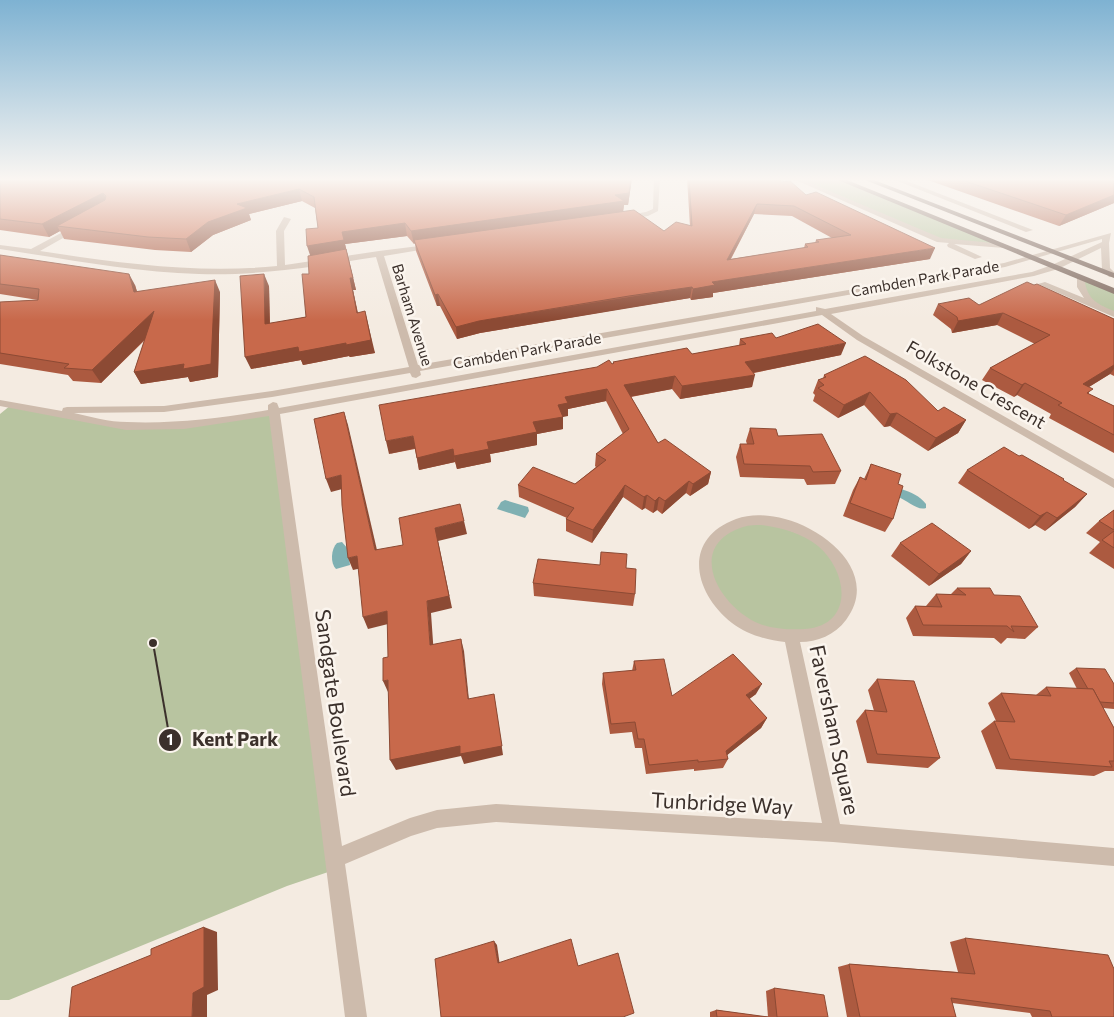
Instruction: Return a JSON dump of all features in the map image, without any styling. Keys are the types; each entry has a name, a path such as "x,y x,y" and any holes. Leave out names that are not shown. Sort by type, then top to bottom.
{"main road":[{"path":"953,225 1114,291"},
{"path":"984,225 1113,276"}],"street":[{"path":"32,252 78,225"},
{"path":"281,267 280,231 283,225"},
{"path":"906,225 978,257"},
{"path":"1008,225 1016,238"},
{"path":"1018,225 1029,230"},
{"path":"1109,237 1106,269 1113,276"},
{"name":"Cambden Park Parade","path":"47,411 164,409 272,394 990,268 1109,237"},
{"name":"Cambden Park Parade","path":"0,403 102,423 143,427 208,423 1034,274 1072,259 1109,237"},
{"path":"940,240 1004,246"},
{"path":"0,247 184,272 232,272 437,245"},
{"name":"Barham Avenue","path":"379,254 419,385"},
{"name":"Cambden Park Parade","path":"990,268 1011,278"},
{"path":"1080,277 1081,287 1092,305"},
{"path":"1042,284 1114,314"},
{"name":"Folkstone Crescent","path":"808,300 823,313 860,338 1114,484"},
{"name":"Sandgate Boulevard","path":"272,394 356,1017"},
{"path":"0,414 12,405"},
{"name":"Faversham Square","path":"762,520 784,523 804,531 823,543 838,558 848,576 850,594 845,612 830,627 814,634 791,637 763,632 738,619 718,602 707,582 704,562 709,544 722,530 740,522 762,520"},
{"name":"Faversham Square","path":"791,637 833,833"},
{"name":"Tunbridge Way","path":"335,859 437,819 496,814 833,833 1114,857"}],"green space":[{"path":"906,225 953,225 1004,246 940,240"},
{"path":"1080,277 1114,291 1114,314 1092,305"},
{"path":"11,405 143,427 274,412 337,869 287,886 9,1000 0,1000 0,414"},
{"path":"762,520 823,543 850,595 830,627 791,637 738,619 707,582 709,544 722,530"}],"water":[{"path":"901,489 921,499 926,504 926,508 916,507 898,497"},
{"path":"505,500 528,507 529,511 525,518 497,509 501,502"},
{"path":"342,542 348,549 350,565 336,569 332,560 332,552 337,543"}],"building":[{"path":"204,225 186,239 148,237 57,226"},
{"path":"318,225 388,225 342,232 344,240 307,246 306,229 318,228"},
{"path":"407,225 450,225 411,231"},
{"path":"521,225 656,225 664,231 671,225 746,225 727,260 808,247 805,244 819,242 816,240 851,235 832,225 887,225 935,248 712,282 715,285 629,296 479,321 456,327 438,294 435,295 414,240"},
{"path":"346,249 353,278 350,278 357,313 365,311 371,340 299,352 298,347 245,357 240,276 264,274 265,324 306,317 302,274 309,274 308,256"},
{"path":"0,255 129,274 134,292 215,280 211,364 183,369 184,364 134,372 154,311 92,370 64,368 69,364 0,353 0,302 38,300 39,289 0,284"},
{"path":"1027,282 1034,285 1037,284 1114,319 1114,365 1083,384 1093,389 1087,393 1114,406 1114,435 1058,405 1062,403 1025,383 1022,385 990,368 1050,335 1003,313 958,321 957,317 938,304 969,298 979,305"},
{"path":"818,324 846,343 745,362 755,375 682,386 675,376 624,385 658,443 665,439 711,472 693,484 689,481 665,501 659,497 655,501 647,495 644,497 625,485 593,530 566,519 574,508 518,485 533,467 575,484 606,460 596,454 629,429 607,389 565,397 568,403 558,405 563,417 533,422 537,432 487,442 489,449 454,456 453,449 417,458 413,436 386,441 379,405 597,367 609,360 612,364 613,362 687,348 692,354 746,344 740,339 772,333 776,338"},
{"path":"865,356 906,380 938,411 944,407 966,420 936,438 897,413 890,414 870,392 844,405 818,388 824,385 818,380 826,377 824,375"},
{"path":"344,412 375,550 403,545 399,518 460,504 464,521 435,528 449,596 427,601 430,645 461,639 468,699 494,694 502,746 460,754 460,746 390,760 388,680 383,681 383,658 388,657 387,611 363,617 357,556 348,558 342,505 341,475 326,479 314,419"},
{"path":"750,428 776,429 778,436 822,434 841,471 813,472 810,466 744,464 740,444 754,444"},
{"path":"1004,447 1019,456 1022,455 1087,494 1057,518 1047,512 1040,516 967,470"},
{"path":"871,464 901,474 898,484 903,486 893,519 850,503 860,477 866,480"},
{"path":"1114,510 1114,530 1099,521"},
{"path":"932,523 971,551 939,574 900,543"},
{"path":"1114,531 1114,548 1102,540"},
{"path":"601,552 627,554 626,568 636,569 635,594 533,583 538,559 600,565"},
{"path":"957,588 990,588 994,595 1020,596 1038,627 1011,626 1014,632 1007,626 923,625 915,606 942,607 936,594 966,595"},
{"path":"733,654 762,684 746,695 767,718 726,751 728,759 649,765 644,739 638,739 635,722 611,724 603,673 636,670 634,661 664,659 672,696"},
{"path":"1076,668 1105,669 1114,684 1114,703 1100,702 1093,689 1088,689"},
{"path":"877,679 914,681 940,758 877,754 865,710 887,712"},
{"path":"1046,687 1093,689 1114,728 1114,761 1109,761 1112,767 1010,759 994,721 1015,722 1001,693 1051,696"},
{"path":"204,927 204,987 193,993 192,1017 69,1017 72,987 151,955 151,949"},
{"path":"965,938 1108,955 1114,969 1114,1017 1052,1017 1050,1011 951,998 956,1017 860,1017 849,964 975,974"},
{"path":"571,939 578,966 618,953 634,1013 623,1017 441,1017 435,959 494,941 498,963"},
{"path":"774,988 824,995 828,1017 777,1017"},
{"path":"716,1010 768,1017 717,1017"}],"place":[{"name":"Kent Park","path":"153,643"}]}
